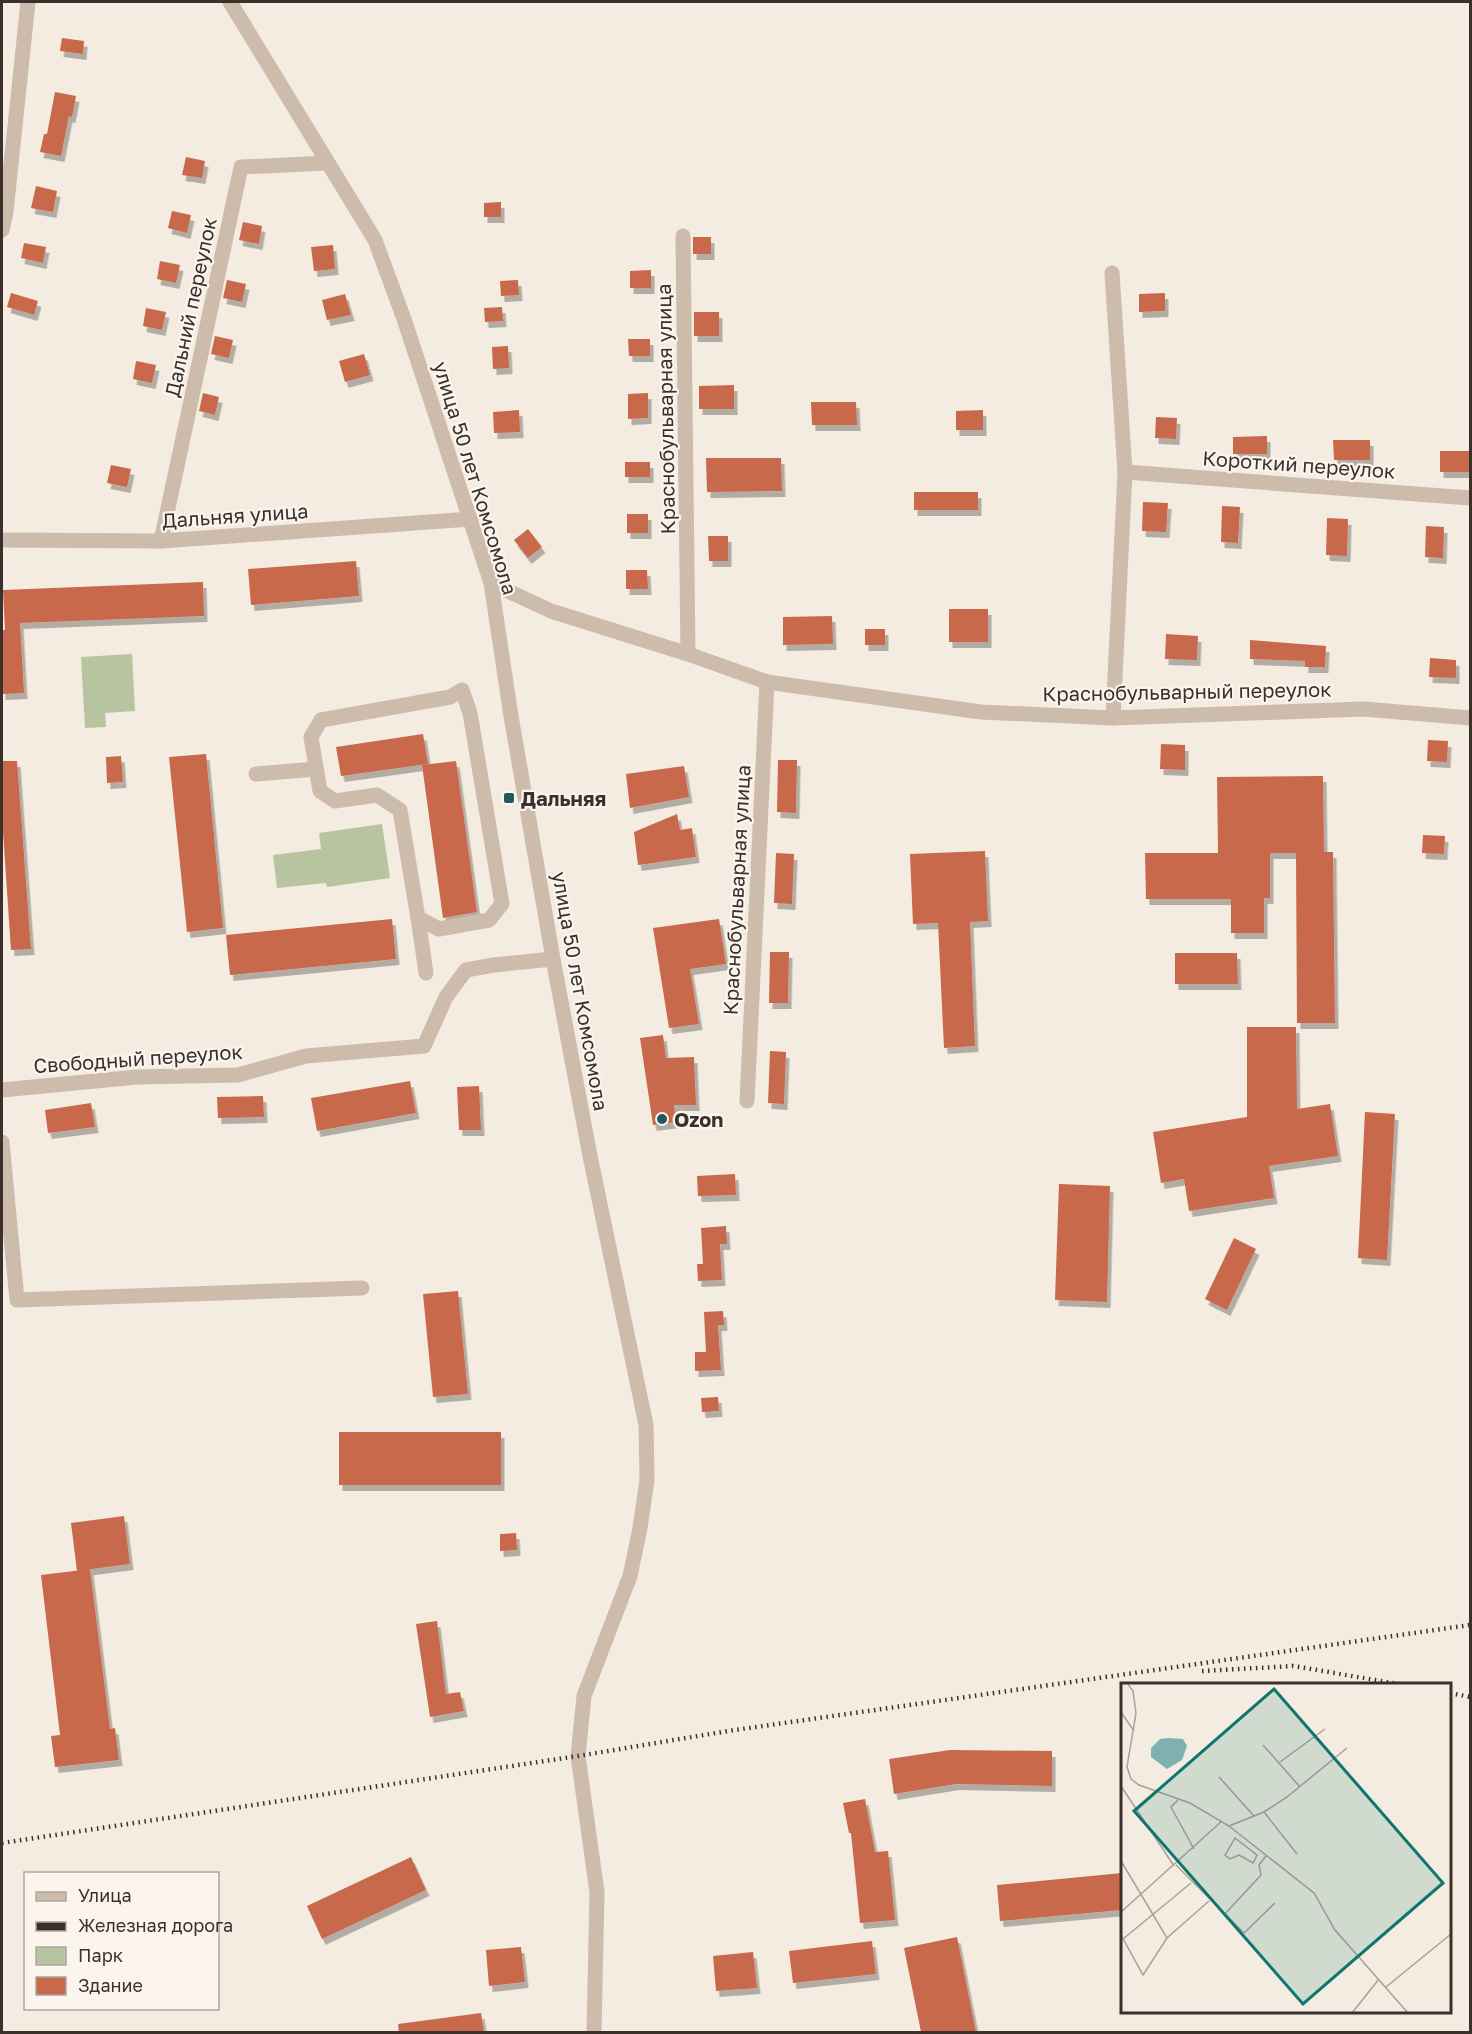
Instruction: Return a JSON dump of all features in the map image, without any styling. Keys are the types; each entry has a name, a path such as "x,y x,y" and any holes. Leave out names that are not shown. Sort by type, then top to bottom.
{"street":[{"path":"2,230 6,212 28,2"},
{"name":"улица 50 лет Комсомола","path":"230,2 375,240 404,319 491,583 511,716 553,959 590,1156 646,1425 647,1480 640,1528 630,1576 584,1696 578,1756 597,1892 594,2032"},
{"name":"Дальний переулок","path":"161,541 241,167 328,163"},
{"name":"Краснобульварная улица","path":"683,236 688,654"},
{"path":"1112,273 1125,472 1113,718"},
{"name":"Короткий переулок","path":"1125,472 1470,498"},
{"name":"Дальняя улица","path":"2,540 161,541 471,519"},
{"name":"Краснобульварный переулок","path":"491,583 551,611 688,654 767,682 981,712 1113,718 1365,709 1470,718"},
{"name":"Краснобульварная улица","path":"747,1101 767,682"},
{"path":"418,918 439,929 489,920 502,904 470,713 462,690 450,697 321,720 310,737 320,790 335,801 377,795 400,810 426,972"},
{"path":"256,774 316,770"},
{"name":"Свободный переулок","path":"2,1090 136,1077 238,1075 306,1056 424,1046 446,997 466,970 553,959"},
{"path":"2,1142 17,1300 362,1288"}],"green space":[{"path":"132,654 135,711 105,713 106,727 85,728 81,657"},
{"path":"382,824 390,878 327,887 326,883 277,888 273,855 321,849 319,833"}],"building":[{"path":"62,38 84,41 83,54 60,51"},
{"path":"55,92 76,96 72,117 69,116 61,156 40,152 44,134 47,134"},
{"path":"186,157 205,161 202,178 182,175"},
{"path":"36,186 57,191 53,212 31,208"},
{"path":"501,202 501,217 484,217 484,203"},
{"path":"172,211 191,215 187,233 168,228"},
{"path":"243,222 262,226 259,244 239,240"},
{"path":"693,237 711,237 711,254 693,254"},
{"path":"24,243 46,247 43,263 21,258"},
{"path":"333,245 335,269 314,271 311,247"},
{"path":"160,261 180,265 176,283 157,279"},
{"path":"651,270 651,288 630,288 630,271"},
{"path":"227,280 246,284 242,302 223,298"},
{"path":"518,280 519,295 501,296 500,281"},
{"path":"11,293 38,301 34,315 7,307"},
{"path":"1165,293 1165,311 1139,312 1139,294"},
{"path":"345,294 351,315 327,320 322,300"},
{"path":"502,307 503,321 485,322 484,308"},
{"path":"146,308 166,312 162,330 143,326"},
{"path":"694,312 719,312 719,336 694,336"},
{"path":"215,336 233,340 229,358 211,354"},
{"path":"628,339 650,339 650,356 629,356"},
{"path":"508,346 509,368 493,369 492,347"},
{"path":"364,354 370,375 345,382 339,361"},
{"path":"136,361 156,365 152,383 133,379"},
{"path":"734,385 734,409 699,409 699,386"},
{"path":"203,393 219,397 215,415 199,411"},
{"path":"648,393 648,418 628,419 628,394"},
{"path":"811,402 856,402 857,425 812,425"},
{"path":"519,410 520,432 494,433 493,412"},
{"path":"983,410 983,430 956,430 956,411"},
{"path":"1156,417 1177,418 1176,439 1155,438"},
{"path":"1267,436 1267,454 1233,454 1233,437"},
{"path":"1333,440 1370,440 1370,460 1334,460"},
{"path":"1440,451 1470,451 1470,472 1440,472"},
{"path":"706,458 781,458 782,491 707,492"},
{"path":"625,462 650,462 650,477 625,477"},
{"path":"111,465 131,469 127,487 107,483"},
{"path":"914,492 978,492 978,510 914,510"},
{"path":"1143,502 1168,503 1166,532 1142,531"},
{"path":"1222,506 1240,507 1238,543 1221,542"},
{"path":"627,514 648,514 648,533 627,533"},
{"path":"1327,518 1348,519 1347,556 1326,555"},
{"path":"1426,526 1444,527 1443,558 1425,557"},
{"path":"528,529 542,547 528,558 514,540"},
{"path":"708,536 728,536 728,561 709,561"},
{"path":"356,561 359,596 251,605 248,569"},
{"path":"626,570 647,570 648,589 626,589"},
{"path":"203,582 204,616 20,623 24,693 2,694 2,630 5,630 3,590"},
{"path":"949,609 988,609 988,642 949,642"},
{"path":"832,616 833,644 783,645 783,617"},
{"path":"865,629 885,629 885,645 865,645"},
{"path":"1166,634 1198,636 1197,660 1165,659"},
{"path":"1250,640 1326,646 1325,667 1305,667 1305,661 1250,659"},
{"path":"1430,658 1456,660 1456,678 1429,677"},
{"path":"423,734 428,764 341,776 336,747"},
{"path":"1428,740 1448,741 1447,762 1427,761"},
{"path":"1161,744 1185,745 1185,770 1160,769"},
{"path":"206,754 223,928 187,932 169,757"},
{"path":"121,756 123,782 107,783 106,757"},
{"path":"778,760 797,760 796,813 777,812"},
{"path":"2,761 17,761 31,949 11,950 2,817"},
{"path":"456,761 477,912 443,918 422,765"},
{"path":"684,766 689,797 630,808 626,774"},
{"path":"1323,776 1324,852 1333,852 1335,1023 1297,1023 1296,853 1270,853 1270,898 1264,898 1264,933 1231,933 1231,899 1146,899 1145,853 1218,853 1217,777"},
{"path":"677,814 680,830 692,828 696,857 638,865 634,832"},
{"path":"1423,835 1445,836 1444,854 1422,853"},
{"path":"985,851 988,921 970,922 975,1046 944,1048 938,923 913,924 910,854"},
{"path":"776,853 794,854 792,904 774,903"},
{"path":"392,919 396,959 230,975 226,935"},
{"path":"719,919 726,964 690,969 699,1024 669,1028 653,928"},
{"path":"770,952 789,952 788,1003 769,1003"},
{"path":"1175,953 1237,953 1238,984 1175,984"},
{"path":"1247,1027 1296,1027 1297,1109 1330,1104 1338,1156 1269,1166 1274,1198 1189,1211 1184,1179 1161,1183 1153,1132 1247,1117"},
{"path":"663,1035 666,1058 694,1057 696,1105 674,1105 676,1122 653,1125 640,1038"},
{"path":"770,1051 786,1052 784,1104 768,1103"},
{"path":"410,1081 416,1113 317,1131 311,1098"},
{"path":"479,1086 481,1130 459,1130 457,1087"},
{"path":"263,1096 264,1117 218,1118 217,1097"},
{"path":"91,1103 95,1127 48,1133 45,1110"},
{"path":"1365,1112 1395,1114 1387,1260 1358,1258"},
{"path":"735,1174 736,1195 698,1196 697,1176"},
{"path":"1059,1184 1110,1186 1107,1302 1055,1300"},
{"path":"726,1226 727,1244 720,1244 722,1280 698,1281 697,1264 703,1264 701,1228"},
{"path":"1234,1238 1256,1249 1227,1310 1205,1299"},
{"path":"458,1291 468,1394 433,1397 423,1294"},
{"path":"723,1311 724,1325 718,1325 721,1370 695,1371 695,1352 706,1352 704,1312"},
{"path":"718,1397 719,1411 702,1412 701,1398"},
{"path":"339,1432 501,1432 501,1485 339,1485"},
{"path":"124,1516 130,1564 77,1571 71,1523"},
{"path":"516,1533 517,1550 500,1551 500,1534"},
{"path":"90,1569 110,1729 115,1728 119,1760 55,1767 51,1736 60,1735 41,1575"},
{"path":"437,1621 446,1694 460,1692 464,1711 430,1717 416,1624"},
{"path":"950,1750 1052,1751 1052,1786 956,1784 894,1794 889,1759"},
{"path":"865,1799 875,1852 888,1851 895,1920 860,1923 851,1833 849,1833 843,1803"},
{"path":"411,1857 426,1890 322,1939 307,1906"},
{"path":"1121,1873 1121,1910 1000,1921 997,1885"},
{"path":"957,1937 976,2032 921,2032 904,1948"},
{"path":"872,1941 876,1974 793,1983 789,1951"},
{"path":"521,1947 525,1982 489,1986 486,1950"},
{"path":"753,1952 757,1988 716,1991 713,1956"},
{"path":"481,2013 484,2032 399,2032 398,2024"}],"railway":[{"path":"2,1843 578,1756 728,1731 1470,1625"},
{"path":"1202,1671 1293,1666 1393,1683"},
{"path":"1451,1693 1470,1697"}],"place":[{"name":"Дальняя","path":"509,798"},
{"name":"Ozon","path":"662,1119"}]}
